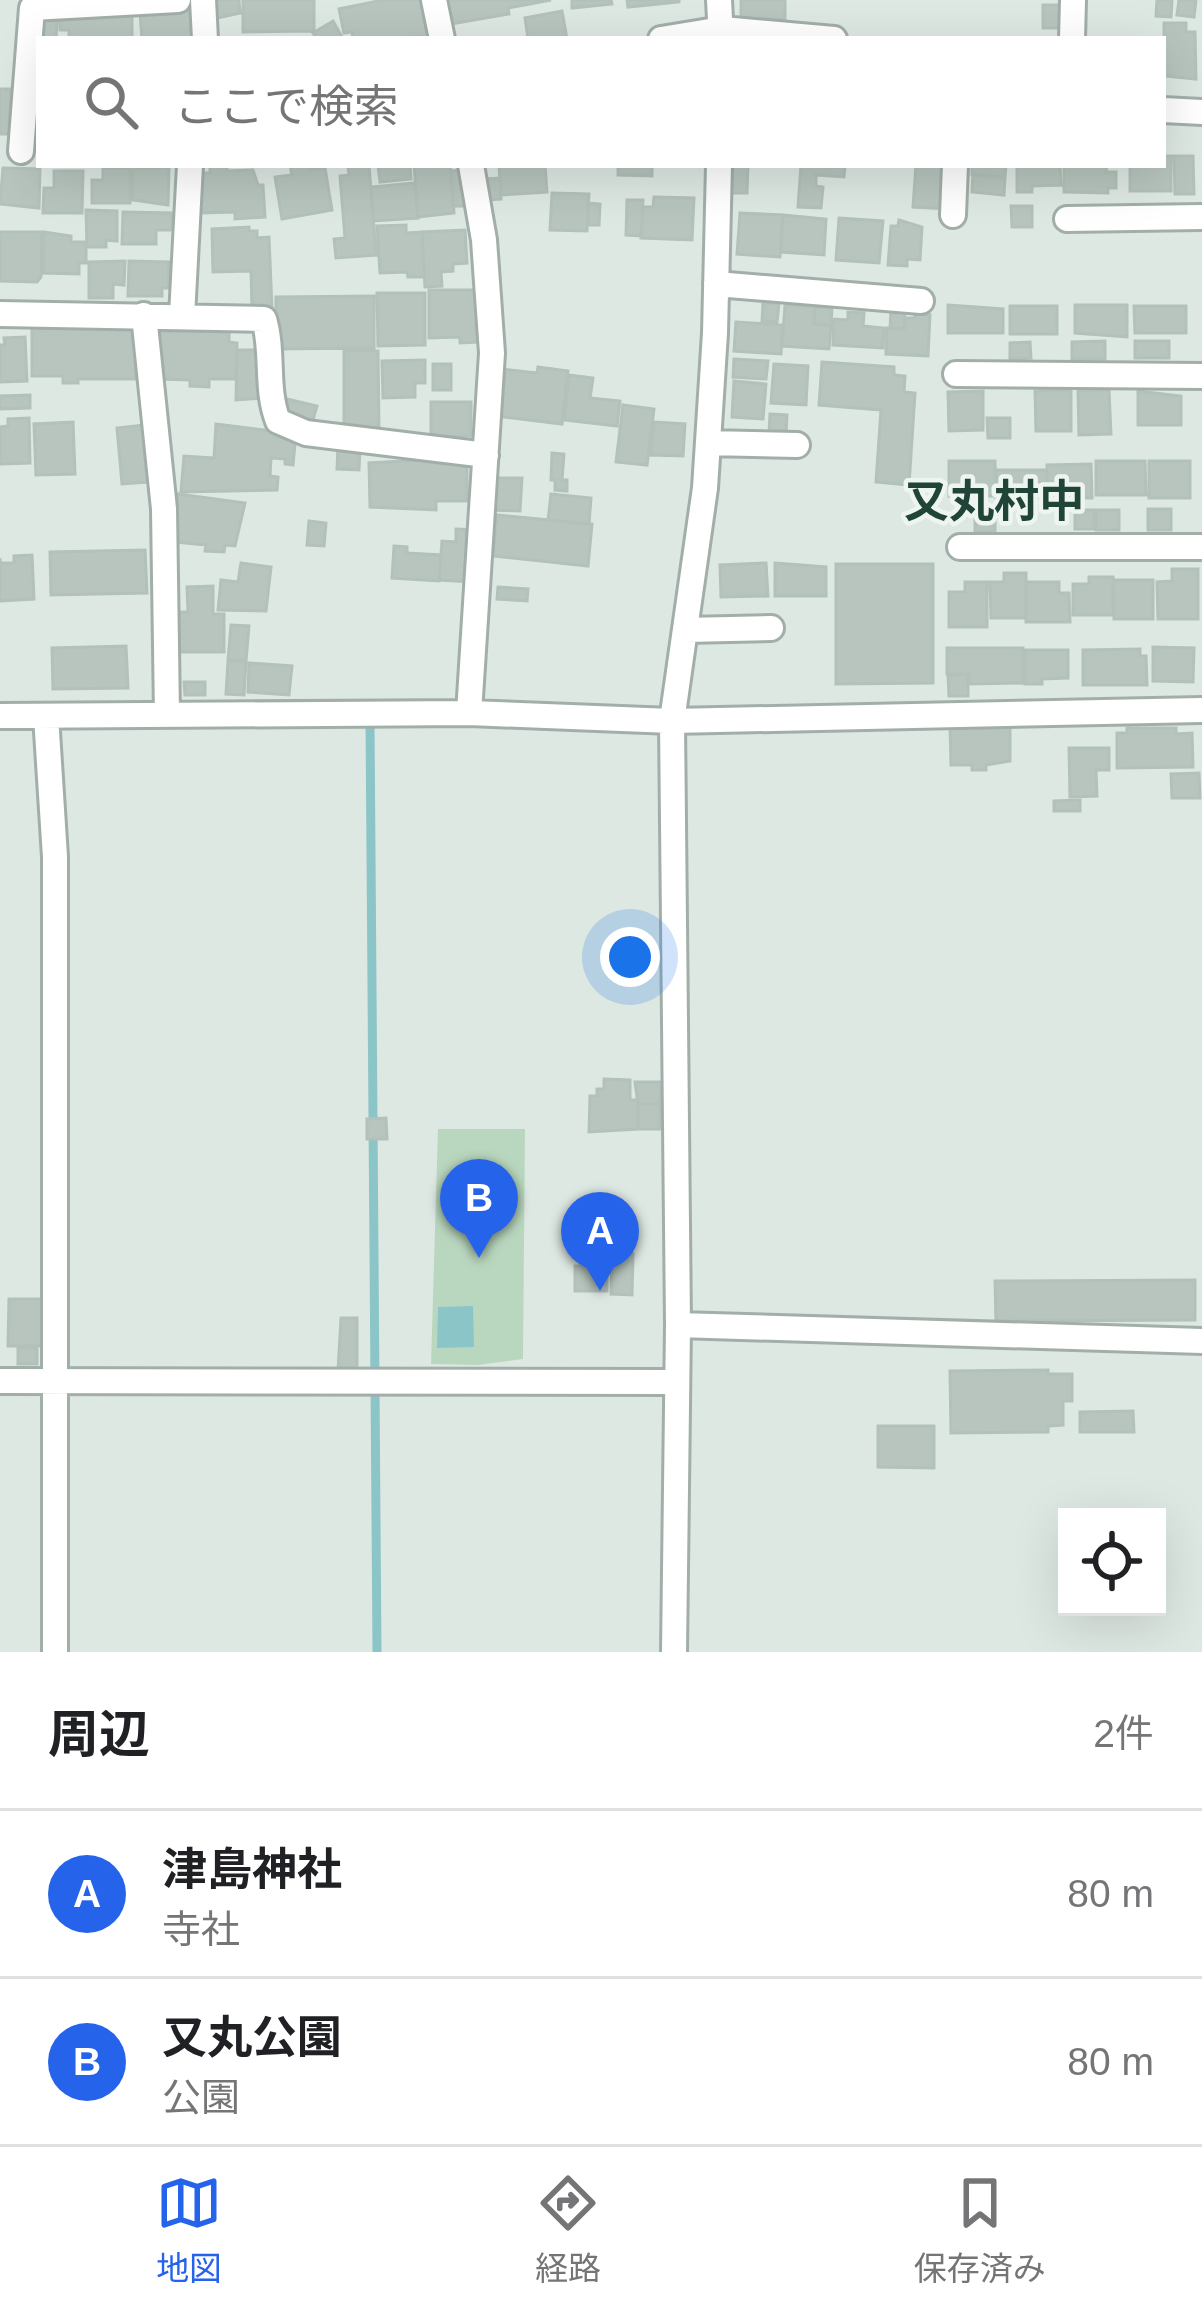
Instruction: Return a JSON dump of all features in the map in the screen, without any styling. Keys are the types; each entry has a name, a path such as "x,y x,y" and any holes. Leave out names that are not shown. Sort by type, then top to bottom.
{"street":[{"path":"20,150 32,8 178,0"},
{"path":"203,0 205,36"},
{"path":"434,0 441,36"},
{"path":"719,0 722,34 767,36"},
{"path":"1072,36 1073,0"},
{"path":"1166,110 1202,112"},
{"path":"182,316 190,168"},
{"path":"469,713 492,353 484,240 472,168"},
{"path":"674,1652 678,1325 672,721 707,442 718,168"},
{"path":"953,215 955,168"},
{"path":"1067,219 1202,217"},
{"path":"716,284 921,301"},
{"path":"0,314 264,319 270,340 271,404 278,421 306,433 485,455"},
{"path":"144,316 164,509 167,715"},
{"path":"956,374 1202,376"},
{"path":"707,442 797,445"},
{"path":"960,547 1202,548"},
{"path":"685,630 771,628"},
{"path":"0,716 469,713 672,721 1202,710"},
{"path":"46,716 55,857 55,1652"},
{"path":"678,1325 1202,1341"},
{"path":"0,1381 676,1382"}],"green space":[{"path":"438,1129 525,1129 523,1359 431,1364"}],"water":[{"path":"473,1306 474,1347 437,1348 438,1307"}],"building":[{"path":"212,0 239,0 240,13 213,19"},
{"path":"243,0 314,0 314,31 243,32"},
{"path":"383,0 421,0 429,36 353,36 344,33 339,9"},
{"path":"447,0 551,0 508,8 509,14 451,24"},
{"path":"572,0 611,0 612,4 572,8"},
{"path":"627,0 679,0 679,2 628,7"},
{"path":"741,0 785,0 785,19 741,19"},
{"path":"1157,0 1172,0 1171,17 1156,16"},
{"path":"1179,0 1196,0 1194,17 1177,15"},
{"path":"1043,5 1067,5 1066,28 1043,28"},
{"path":"60,10 132,10 132,36 69,36 69,30 60,30"},
{"path":"192,10 194,36 142,36 140,14"},
{"path":"562,11 566,36 528,36 525,18"},
{"path":"40,20 57,21 56,36 39,36"},
{"path":"333,21 341,36 315,36"},
{"path":"1164,23 1186,23 1186,32 1195,32 1196,79 1166,76"},
{"path":"0,89 11,89 9,134 0,134"},
{"path":"1166,156 1171,156 1171,191 1130,191 1130,168 1166,168"},
{"path":"1174,156 1193,156 1194,194 1175,194"},
{"path":"3,168 40,169 39,208 0,204"},
{"path":"103,168 130,168 130,203 92,203 92,180 103,180"},
{"path":"169,168 168,205 133,200 133,169"},
{"path":"210,168 253,170 258,185 263,185 265,217 235,219 235,212 200,213 199,173 210,173"},
{"path":"291,168 325,168 332,210 282,219 275,177 292,175"},
{"path":"348,168 369,168 376,255 336,258 334,239 345,238 340,176 349,175"},
{"path":"378,168 410,168 411,179 380,182"},
{"path":"414,168 450,168 454,213 418,217"},
{"path":"499,168 545,168 547,192 501,195"},
{"path":"618,168 652,168 652,176 618,175"},
{"path":"733,168 748,168 747,193 731,193"},
{"path":"801,168 845,168 844,177 816,175 816,186 823,187 821,208 798,207"},
{"path":"916,168 950,168 947,209 913,207"},
{"path":"972,168 1006,168 1005,177 972,175"},
{"path":"1017,168 1060,168 1061,185 1017,192"},
{"path":"1064,168 1116,172 1116,188 1108,188 1108,193 1064,192"},
{"path":"467,170 468,206 453,206 451,171"},
{"path":"54,171 83,171 82,213 43,213 44,188 54,188"},
{"path":"973,175 1005,178 1004,195 972,192"},
{"path":"500,178 501,199 486,200 485,179"},
{"path":"415,183 418,218 374,221 371,187"},
{"path":"552,193 589,194 587,231 550,230"},
{"path":"654,197 694,198 692,240 641,238 643,207 653,207"},
{"path":"627,200 643,200 641,236 626,235"},
{"path":"588,203 600,204 599,225 588,225"},
{"path":"1011,206 1032,206 1032,227 1012,227"},
{"path":"86,210 117,211 117,241 106,240 106,247 87,247"},
{"path":"123,212 172,213 172,230 156,230 156,244 122,244"},
{"path":"740,213 783,215 780,257 737,254"},
{"path":"783,215 826,219 824,255 781,252"},
{"path":"839,218 883,221 879,263 836,260"},
{"path":"899,220 922,227 920,260 907,259 907,266 888,265 891,226 898,226"},
{"path":"406,225 406,233 422,232 424,277 380,273 377,226"},
{"path":"249,227 257,231 257,238 269,237 272,309 252,309 251,271 213,272 212,229"},
{"path":"465,230 467,263 453,264 453,271 441,272 442,286 425,287 422,232"},
{"path":"0,232 42,232 37,282 0,281"},
{"path":"44,232 86,242 86,263 79,263 79,274 43,273"},
{"path":"125,261 124,285 113,284 113,298 89,298 89,262"},
{"path":"129,261 169,262 168,288 162,288 162,296 128,296"},
{"path":"429,290 481,290 479,342 429,338"},
{"path":"377,293 425,293 425,345 378,346"},
{"path":"374,296 374,348 276,349 276,297"},
{"path":"763,303 779,304 777,322 762,321"},
{"path":"785,305 815,307 814,324 831,325 829,349 782,346"},
{"path":"948,305 1003,309 1003,333 948,333"},
{"path":"1075,305 1127,305 1127,337 1075,333"},
{"path":"1010,306 1057,306 1057,334 1010,334"},
{"path":"1134,306 1186,306 1186,333 1135,333"},
{"path":"815,307 832,308 831,325 814,324"},
{"path":"891,311 905,312 904,329 890,328"},
{"path":"848,312 864,313 863,326 884,328 883,348 833,345 834,319 848,320"},
{"path":"915,314 930,315 928,356 886,354 887,328 904,329 905,318 915,318"},
{"path":"736,322 783,325 781,354 734,351"},
{"path":"32,325 129,327 136,335 136,379 63,383 63,376 32,376"},
{"path":"159,331 229,332 229,342 237,343 236,379 209,379 209,387 190,386 190,380 159,379"},
{"path":"25,337 27,381 0,382 0,345 5,345 4,338"},
{"path":"1105,341 1105,359 1072,359 1072,342"},
{"path":"1135,341 1169,341 1169,358 1135,358"},
{"path":"1030,342 1031,358 1010,359 1010,343"},
{"path":"237,350 262,350 263,398 236,400"},
{"path":"344,351 378,351 379,431 344,431"},
{"path":"734,359 768,361 766,379 733,377"},
{"path":"425,360 425,383 415,383 415,397 383,398 382,361"},
{"path":"822,362 894,367 894,375 905,376 904,392 915,393 909,485 876,482 881,410 819,405"},
{"path":"433,364 451,364 451,390 433,390"},
{"path":"774,364 808,366 806,405 771,403"},
{"path":"538,367 568,371 562,424 496,416 502,369 537,373"},
{"path":"569,375 593,378 590,398 620,401 617,426 564,420"},
{"path":"734,381 766,384 763,419 732,417"},
{"path":"1071,390 1071,431 1036,431 1035,391"},
{"path":"1109,390 1111,434 1079,435 1078,391"},
{"path":"983,391 983,430 949,431 948,392"},
{"path":"1138,391 1181,396 1181,425 1138,425"},
{"path":"30,395 30,408 0,409 0,396"},
{"path":"287,399 317,406 312,423 283,416"},
{"path":"431,402 471,402 471,436 431,437"},
{"path":"623,405 654,409 647,465 616,462"},
{"path":"770,414 787,415 786,434 769,433"},
{"path":"29,418 30,463 0,464 0,427 8,426 8,419"},
{"path":"987,418 1010,418 1010,438 988,438"},
{"path":"73,422 75,474 36,475 34,424"},
{"path":"654,422 685,424 683,456 651,455"},
{"path":"216,424 296,434 293,465 271,458 270,476 278,477 277,490 181,492 184,456 214,458"},
{"path":"145,425 148,482 122,484 117,428"},
{"path":"338,446 360,447 359,470 337,469"},
{"path":"552,453 564,454 562,480 567,480 567,491 555,490 555,480 551,480"},
{"path":"459,458 467,463 467,501 436,501 436,510 370,507 369,463"},
{"path":"949,461 995,461 996,496 949,496"},
{"path":"1096,461 1145,461 1146,495 1096,495"},
{"path":"1149,461 1190,461 1190,498 1149,498"},
{"path":"1091,464 1092,498 1047,498 1047,465"},
{"path":"996,470 1047,470 1047,498 996,498"},
{"path":"490,478 522,478 520,511 490,510"},
{"path":"178,494 245,503 235,546 225,545 224,552 205,551 206,545 174,542"},
{"path":"551,494 591,498 589,524 548,520"},
{"path":"1148,509 1171,509 1171,530 1148,530"},
{"path":"1075,510 1094,510 1094,529 1075,529"},
{"path":"1096,510 1119,510 1119,530 1096,530"},
{"path":"975,511 995,511 995,532 975,532"},
{"path":"497,515 592,524 588,566 493,556"},
{"path":"309,521 326,523 324,546 307,545"},
{"path":"456,529 474,530 471,582 439,580 442,541 456,542"},
{"path":"394,546 407,547 407,553 441,555 439,581 392,578"},
{"path":"145,550 147,593 51,595 50,552"},
{"path":"32,555 34,599 0,601 0,563"},
{"path":"241,563 271,567 266,611 218,610 221,580 238,582"},
{"path":"766,563 768,596 721,597 720,565"},
{"path":"775,563 826,567 826,596 775,596"},
{"path":"836,564 933,564 933,683 836,684"},
{"path":"1172,569 1198,569 1198,619 1158,619 1157,582 1172,581"},
{"path":"1004,573 1026,573 1026,618 991,618 990,582 1004,582"},
{"path":"1089,577 1113,577 1113,615 1073,615 1073,584 1089,584"},
{"path":"1113,580 1153,580 1153,619 1114,619"},
{"path":"965,582 987,582 987,627 949,627 949,592 965,592"},
{"path":"1026,582 1059,582 1059,593 1069,593 1070,622 1026,622"},
{"path":"213,586 213,614 224,614 224,652 174,652 173,612 188,612 187,587"},
{"path":"498,587 528,589 527,601 497,599"},
{"path":"231,625 249,626 246,661 228,660"},
{"path":"126,646 128,688 53,689 52,648"},
{"path":"1153,647 1194,648 1193,682 1153,681"},
{"path":"947,648 1023,648 1023,683 969,684 969,674 947,674"},
{"path":"1140,649 1140,656 1146,656 1147,685 1083,685 1083,650"},
{"path":"1025,650 1068,650 1068,678 1025,684"},
{"path":"228,661 246,662 244,695 226,694"},
{"path":"249,663 292,666 289,695 248,692"},
{"path":"968,674 968,696 949,696 948,675"},
{"path":"184,682 205,682 205,695 185,695"},
{"path":"950,725 1010,725 1010,761 986,765 986,770 951,765"},
{"path":"1127,728 1176,728 1176,734 1192,733 1193,767 1117,768 1117,733 1127,733"},
{"path":"1069,748 1109,748 1109,770 1096,770 1097,796 1070,797"},
{"path":"1199,773 1200,798 1172,798 1171,774"},
{"path":"1080,800 1080,811 1054,811 1054,801"},
{"path":"604,1079 630,1080 630,1100 638,1100 638,1129 589,1132 590,1096 604,1089"},
{"path":"635,1082 661,1082 660,1104 638,1104"},
{"path":"638,1104 660,1104 660,1129 638,1129"},
{"path":"386,1118 387,1139 367,1139 367,1119"},
{"path":"577,1212 606,1212 606,1237 577,1237"},
{"path":"588,1237 597,1237 597,1266 588,1266"},
{"path":"612,1253 633,1254 632,1295 611,1294"},
{"path":"575,1266 607,1266 607,1291 575,1291"},
{"path":"1195,1280 1195,1320 996,1321 995,1281"},
{"path":"9,1299 43,1299 42,1346 8,1346"},
{"path":"341,1318 357,1318 357,1370 338,1370"},
{"path":"18,1348 37,1348 37,1364 18,1364"},
{"path":"1048,1370 1048,1374 1072,1374 1072,1401 1063,1401 1063,1425 1048,1426 1048,1432 951,1433 950,1371"},
{"path":"1133,1411 1134,1432 1080,1432 1080,1412"},
{"path":"878,1426 934,1426 934,1468 878,1467"}],"waterway":[{"path":"370,721 377,1652"}],"place":[{"name":"又丸公園","path":"479,1258"},
{"name":"津島神社","path":"600,1291"}],"district":[{"name":"又丸村中","path":"994,501"}]}
